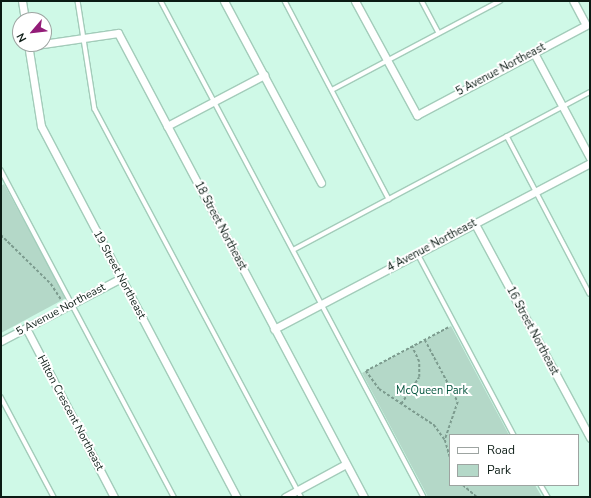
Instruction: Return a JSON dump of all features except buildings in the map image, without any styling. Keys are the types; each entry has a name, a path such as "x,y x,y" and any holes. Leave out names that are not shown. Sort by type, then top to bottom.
{"street":[{"path":"22,1 24,12"},
{"path":"224,1 321,183"},
{"path":"356,1 387,60"},
{"name":"5 Avenue Northeast","path":"387,60 417,115 586,25 573,1"},
{"name":"18 Street Northeast","path":"52,42 118,33 364,497"},
{"name":"19 Street Northeast","path":"30,52 41,126 237,497"},
{"path":"534,52 590,158"},
{"path":"167,126 264,75"},
{"name":"4 Avenue Northeast","path":"274,329 590,163"},
{"name":"16 Street Northeast","path":"475,224 590,438"},
{"name":"5 Avenue Northeast","path":"1,341 121,278"},
{"name":"Hilton Crescent Northeast","path":"26,328 114,497"},
{"path":"285,497 299,494 346,464"}],"lane":[{"path":"78,1 95,109 299,494"},
{"path":"161,1 424,497"},
{"path":"285,1 389,199"},
{"path":"422,1 439,33"},
{"path":"332,90 500,1"},
{"path":"293,250 590,92"},
{"path":"507,136 590,294"},
{"path":"1,170 69,305 174,497"},
{"path":"418,254 513,434"},
{"path":"1,397 54,497"},
{"path":"542,486 548,497"}],"path":[{"path":"1,235 51,284 69,305"},
{"path":"362,374 451,326"},
{"path":"425,340 458,402 445,440"},
{"path":"401,405 419,377 419,362 412,347"},
{"path":"366,371 379,389 401,405 434,425 445,440 449,454"},
{"path":"464,486 477,497"}],"green space":[{"path":"4,184 66,298 1,333 1,186"},
{"name":"McQueen Park","path":"451,326 508,434 449,434 449,486 536,486 542,497 428,497 362,373"}]}
